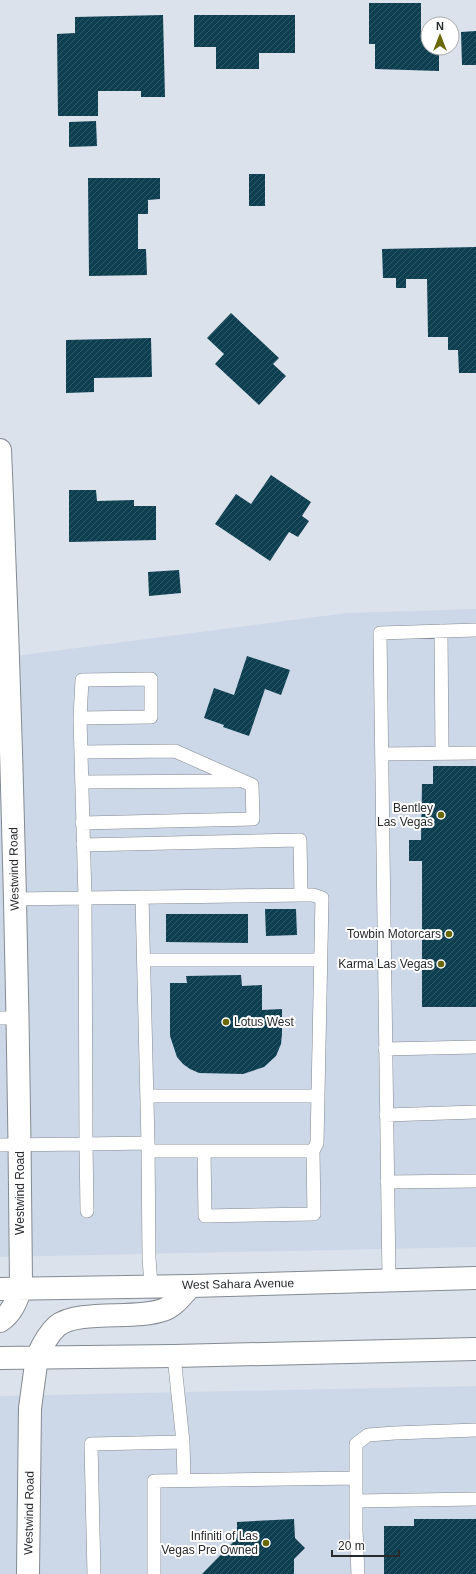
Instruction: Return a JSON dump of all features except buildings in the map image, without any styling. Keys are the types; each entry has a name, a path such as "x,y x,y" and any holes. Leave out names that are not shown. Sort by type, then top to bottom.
{"main road":[{"name":"Westwind Road","path":"0,450 4,641 14,899 8,1018 10,1288 15,1306 0,1321"},
{"name":"West Sahara Avenue","path":"10,1288 151,1285 191,1286 476,1278"},
{"path":"37,1357 48,1337 58,1326 69,1320 164,1310 172,1305 191,1286"},
{"path":"0,1358 174,1356 476,1349"},
{"name":"Westwind Road","path":"28,1574 30,1408 37,1357"}],"lane":[{"path":"389,1280 380,633 476,630"},
{"path":"441,631 442,753"},
{"path":"80,718 151,717 151,679 82,680 80,718 85,898 87,1211"},
{"path":"81,752 175,751 252,786 253,819 82,823"},
{"path":"382,754 476,752"},
{"path":"82,782 243,781"},
{"path":"83,845 300,840 301,895"},
{"path":"14,899 301,895 313,895 322,898 317,1143 313,1151 314,1214 205,1216 204,1151"},
{"path":"142,897 149,1258 151,1285"},
{"path":"144,960 320,960"},
{"path":"385,1050 476,1047"},
{"path":"147,1096 318,1096"},
{"path":"386,1115 476,1112"},
{"path":"10,1145 86,1144 204,1151 313,1151"},
{"path":"387,1182 476,1181"},
{"path":"174,1356 183,1442 184,1480"},
{"path":"358,1574 356,1444 368,1435 476,1430"},
{"path":"94,1574 91,1444 183,1442"},
{"path":"154,1574 154,1481 356,1478"},
{"path":"356,1501 476,1499"}],"shaded area":[{"path":"476,609 476,1247 0,1257 0,658 347,613"},
{"path":"476,1386 476,1574 0,1574 0,1396"}],"place":[{"name":"Bentley Las Vegas","path":"441,815"},
{"name":"Towbin Motorcars","path":"449,934"},
{"name":"Karma Las Vegas","path":"441,964"},
{"name":"Lotus West","path":"226,1022"},
{"name":"Infiniti of Las Vegas Pre Owned","path":"266,1543"}]}
